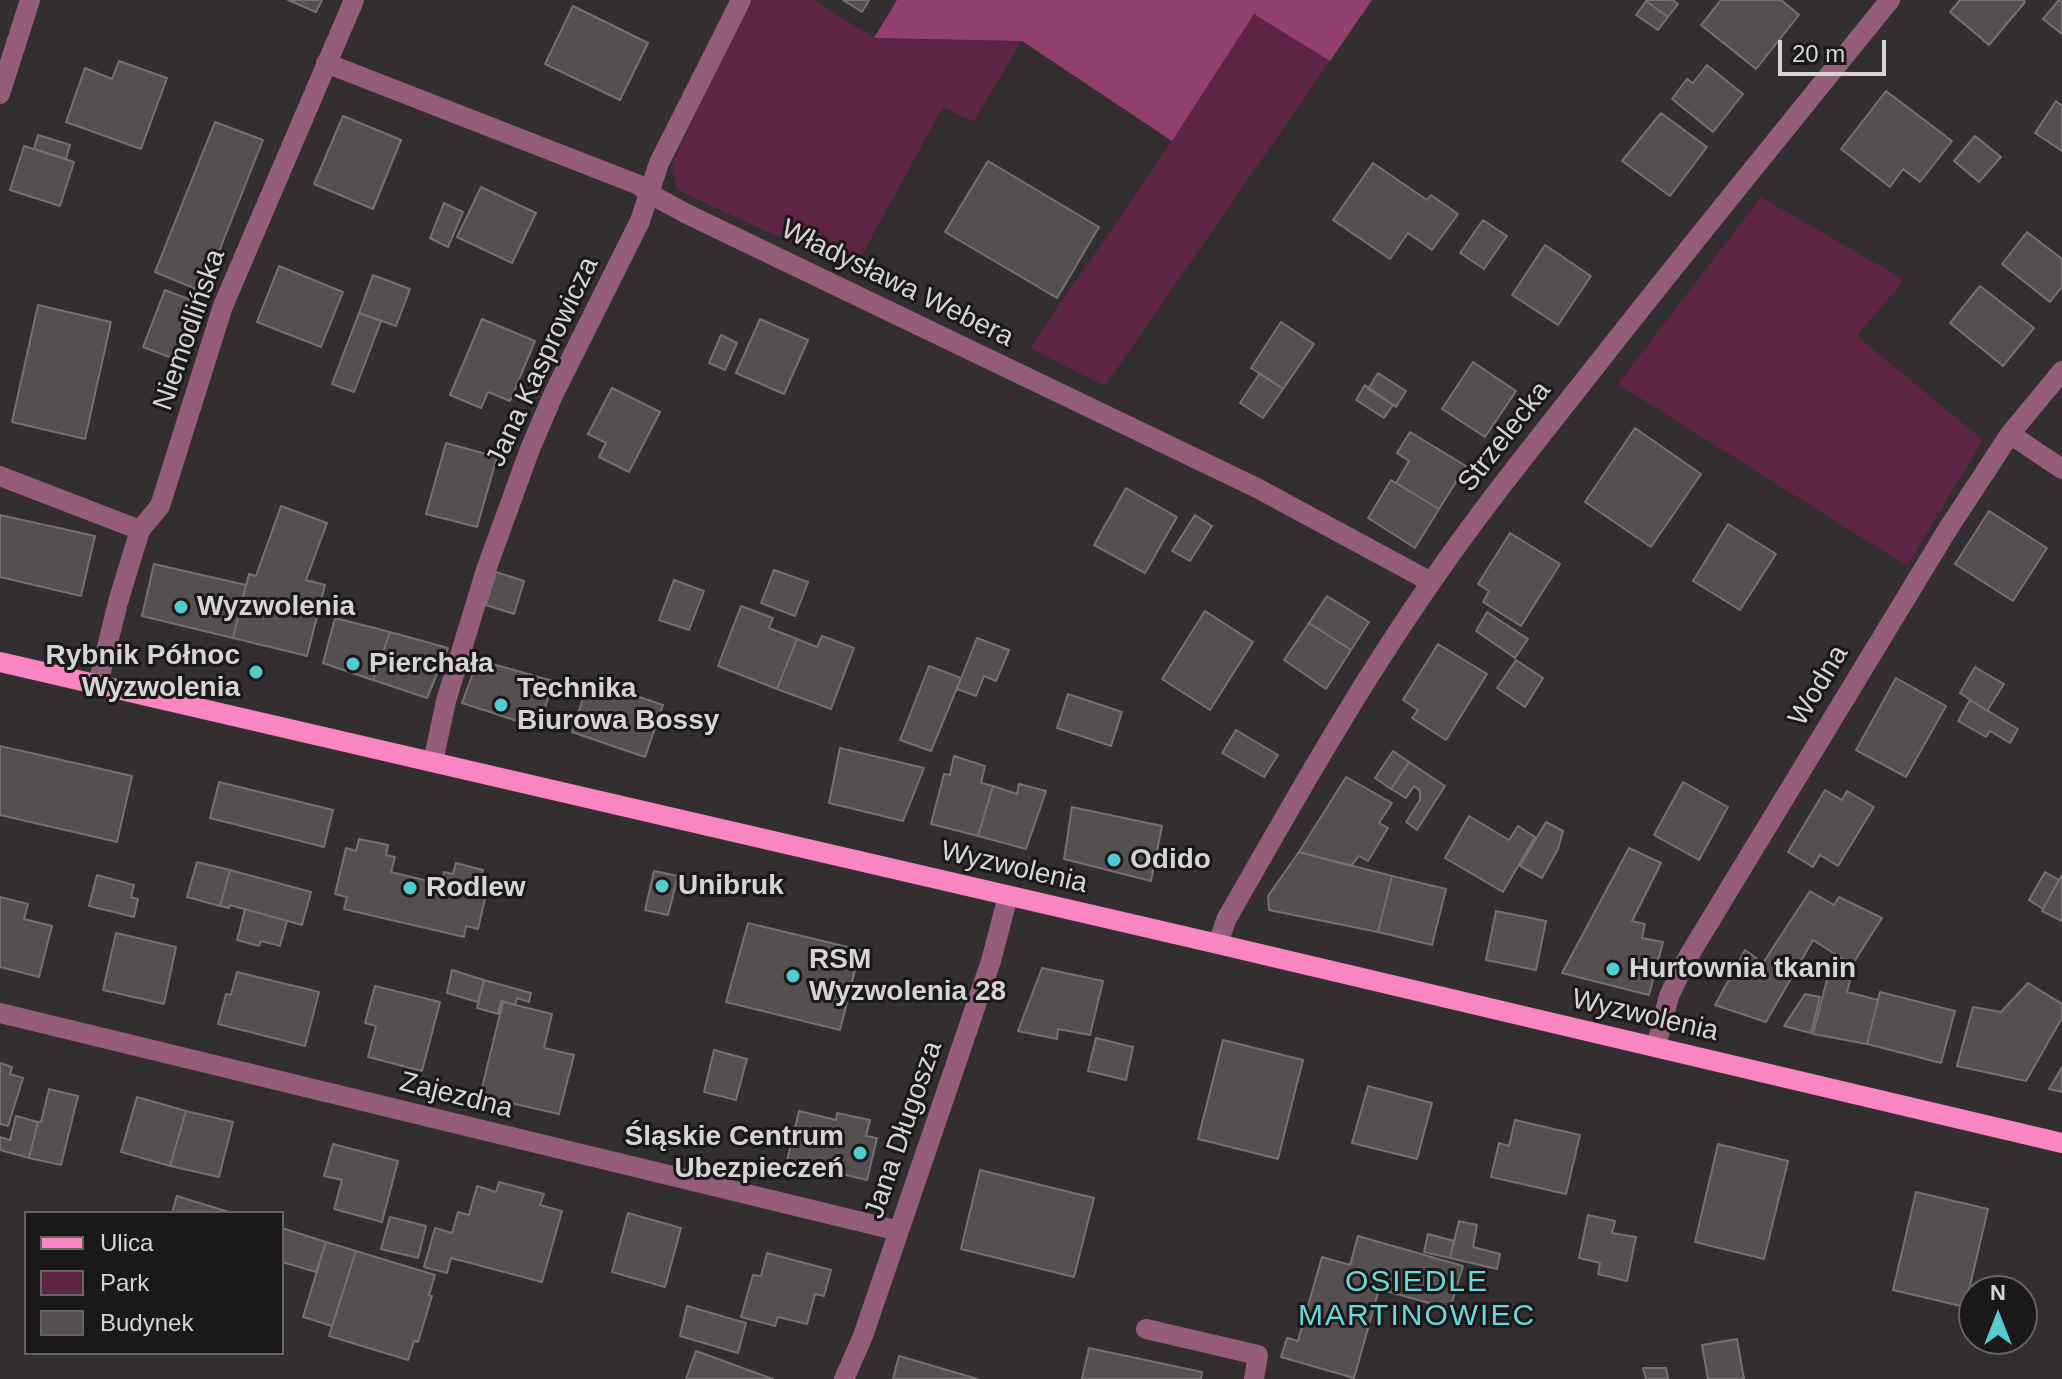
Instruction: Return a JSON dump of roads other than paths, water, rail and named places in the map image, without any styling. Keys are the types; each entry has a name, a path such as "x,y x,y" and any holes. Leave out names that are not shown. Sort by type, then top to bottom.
{"main road":[{"name":"Wyzwolenia","path":"0,662 2062,1143"}],"street":[{"name":"Niemodlińska","path":"98,684 140,530 160,506 223,306 354,0"},
{"name":"Jana Kasprowicza","path":"433,762 450,687 486,570 530,449 554,393 640,221 659,163 741,0"},
{"name":"Strzelecka","path":"1218,944 1226,920 1325,748 1431,582 1504,483 1668,274 1890,0"},
{"path":"0,94 24,1"},
{"name":"Władysława Webera","path":"326,63 639,185 687,214 1257,488 1431,582"},
{"name":"Wodna","path":"1656,1047 1669,996 1688,957 1938,546 2010,434 2062,371"},
{"path":"2010,434 2062,469"},
{"path":"0,476 140,530"},
{"name":"Jana Długosza","path":"844,1379 863,1336 991,961 1008,896"},
{"name":"Zajezdna","path":"0,1013 899,1231"},
{"path":"1146,1329 1258,1355 1254,1379"}],"place":[{"name":"Wyzwolenia","path":"181,607"},
{"name":"Pierchała","path":"353,664"},
{"name":"Rybnik Północ Wyzwolenia","path":"256,672"},
{"name":"Technika Biurowa Bossy","path":"501,705"},
{"name":"Odido","path":"1114,860"},
{"name":"Unibruk","path":"662,886"},
{"name":"Rodlew","path":"410,888"},
{"name":"Hurtownia tkanin","path":"1613,969"},
{"name":"RSM Wyzwolenia 28","path":"793,976"},
{"name":"Śląskie Centrum Ubezpieczeń","path":"860,1153"}],"district":[{"name":"OSIEDLE MARTINOWIEC","path":"1417,1300"}]}
